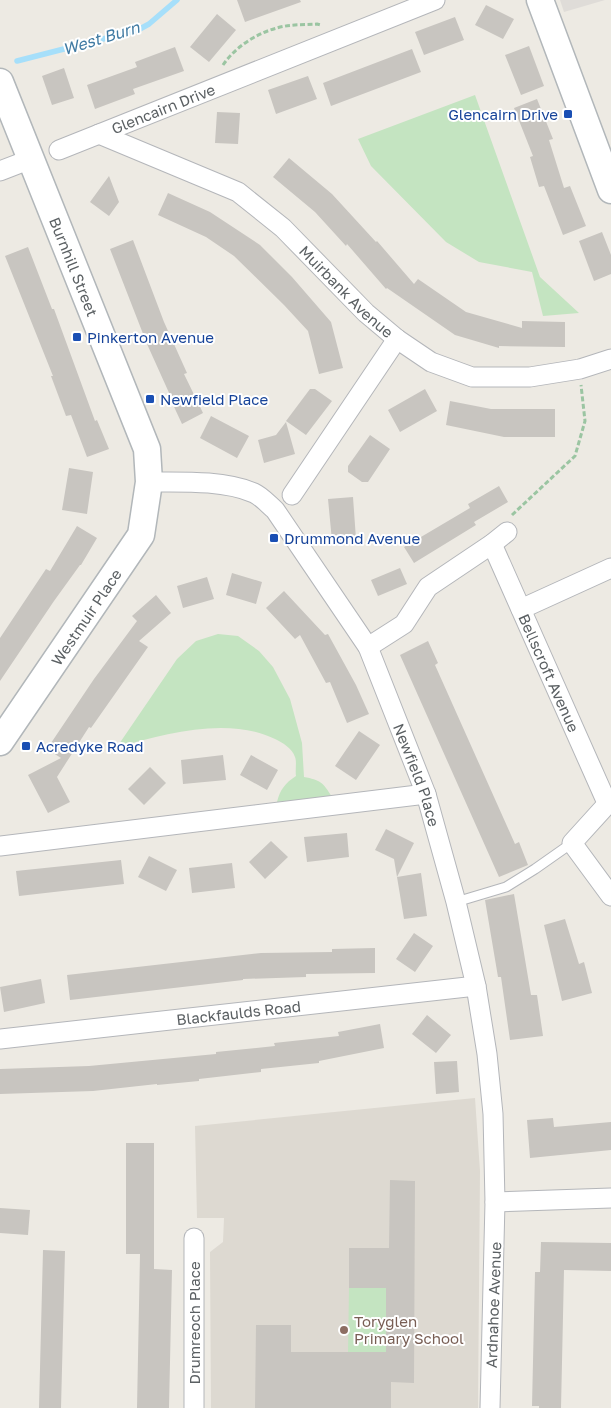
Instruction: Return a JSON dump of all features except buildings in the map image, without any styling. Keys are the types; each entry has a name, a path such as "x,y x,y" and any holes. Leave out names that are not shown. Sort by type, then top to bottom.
{"main road":[{"path":"540,0 611,190"},
{"name":"Burnhill Street","path":"0,82 117,370 147,449 149,482"},
{"name":"Westmuir Place","path":"0,742 141,535 149,482"}],"street":[{"name":"Glencairn Drive","path":"58,150 435,0"},
{"name":"Muirbank Avenue","path":"99,134 238,192 283,228 366,313 397,339 432,362 472,377 530,377 580,369 611,359"},
{"path":"0,171 31,159"},
{"path":"292,495 397,339"},
{"name":"Newfield Place","path":"149,482 203,483 255,493 275,510 368,648 426,794 456,902 476,986 487,1054 493,1114 496,1202"},
{"path":"368,648 404,624 428,587 492,544 506,532"},
{"name":"Bellscroft Avenue","path":"492,544 609,802"},
{"path":"521,609 611,568"},
{"path":"0,846 426,794"},
{"path":"609,802 572,843 611,896"},
{"name":"Blackfaulds Road","path":"0,1038 476,986"},
{"path":"496,1202 611,1198"},
{"name":"Ardnahoe Avenue","path":"490,1408 496,1202"},
{"name":"Drumreoch Place","path":"194,1238 194,1408"}],"lane":[{"path":"456,902 506,887 572,843"}],"path":[{"path":"216,88 219,71 230,54 257,36 278,27 317,24 347,35"},
{"path":"506,532 509,517 574,456 585,421 580,369"}],"shaded area":[{"path":"560,0 605,0 564,12"},
{"name":"Toryglen Primary School","path":"475,1098 480,1171 478,1408 211,1408 210,1252 223,1242 224,1218 197,1218 195,1126"}],"green space":[{"path":"475,95 540,277 579,313 543,316 532,272 479,262 446,242 371,166 358,139"},
{"path":"218,634 238,636 259,651 273,667 290,699 302,743 304,777 321,782 332,797 277,802 284,787 296,776 295,757 292,751 284,744 256,732 217,728 196,730 156,737 117,747 177,659 196,641"},
{"path":"349,1288 386,1288 386,1352 348,1352"}],"waterway":[{"name":"West Burn","path":"17,61 138,30 149,24 177,0"}],"place":[{"name":"Glencairn Drive","path":"568,114"},
{"name":"Pinkerton Avenue","path":"77,337"},
{"name":"Newfield Place","path":"150,399"},
{"name":"Drummond Avenue","path":"274,538"},
{"name":"Acredyke Road","path":"26,746"},
{"name":"Toryglen Primary School","path":"344,1330"}]}
